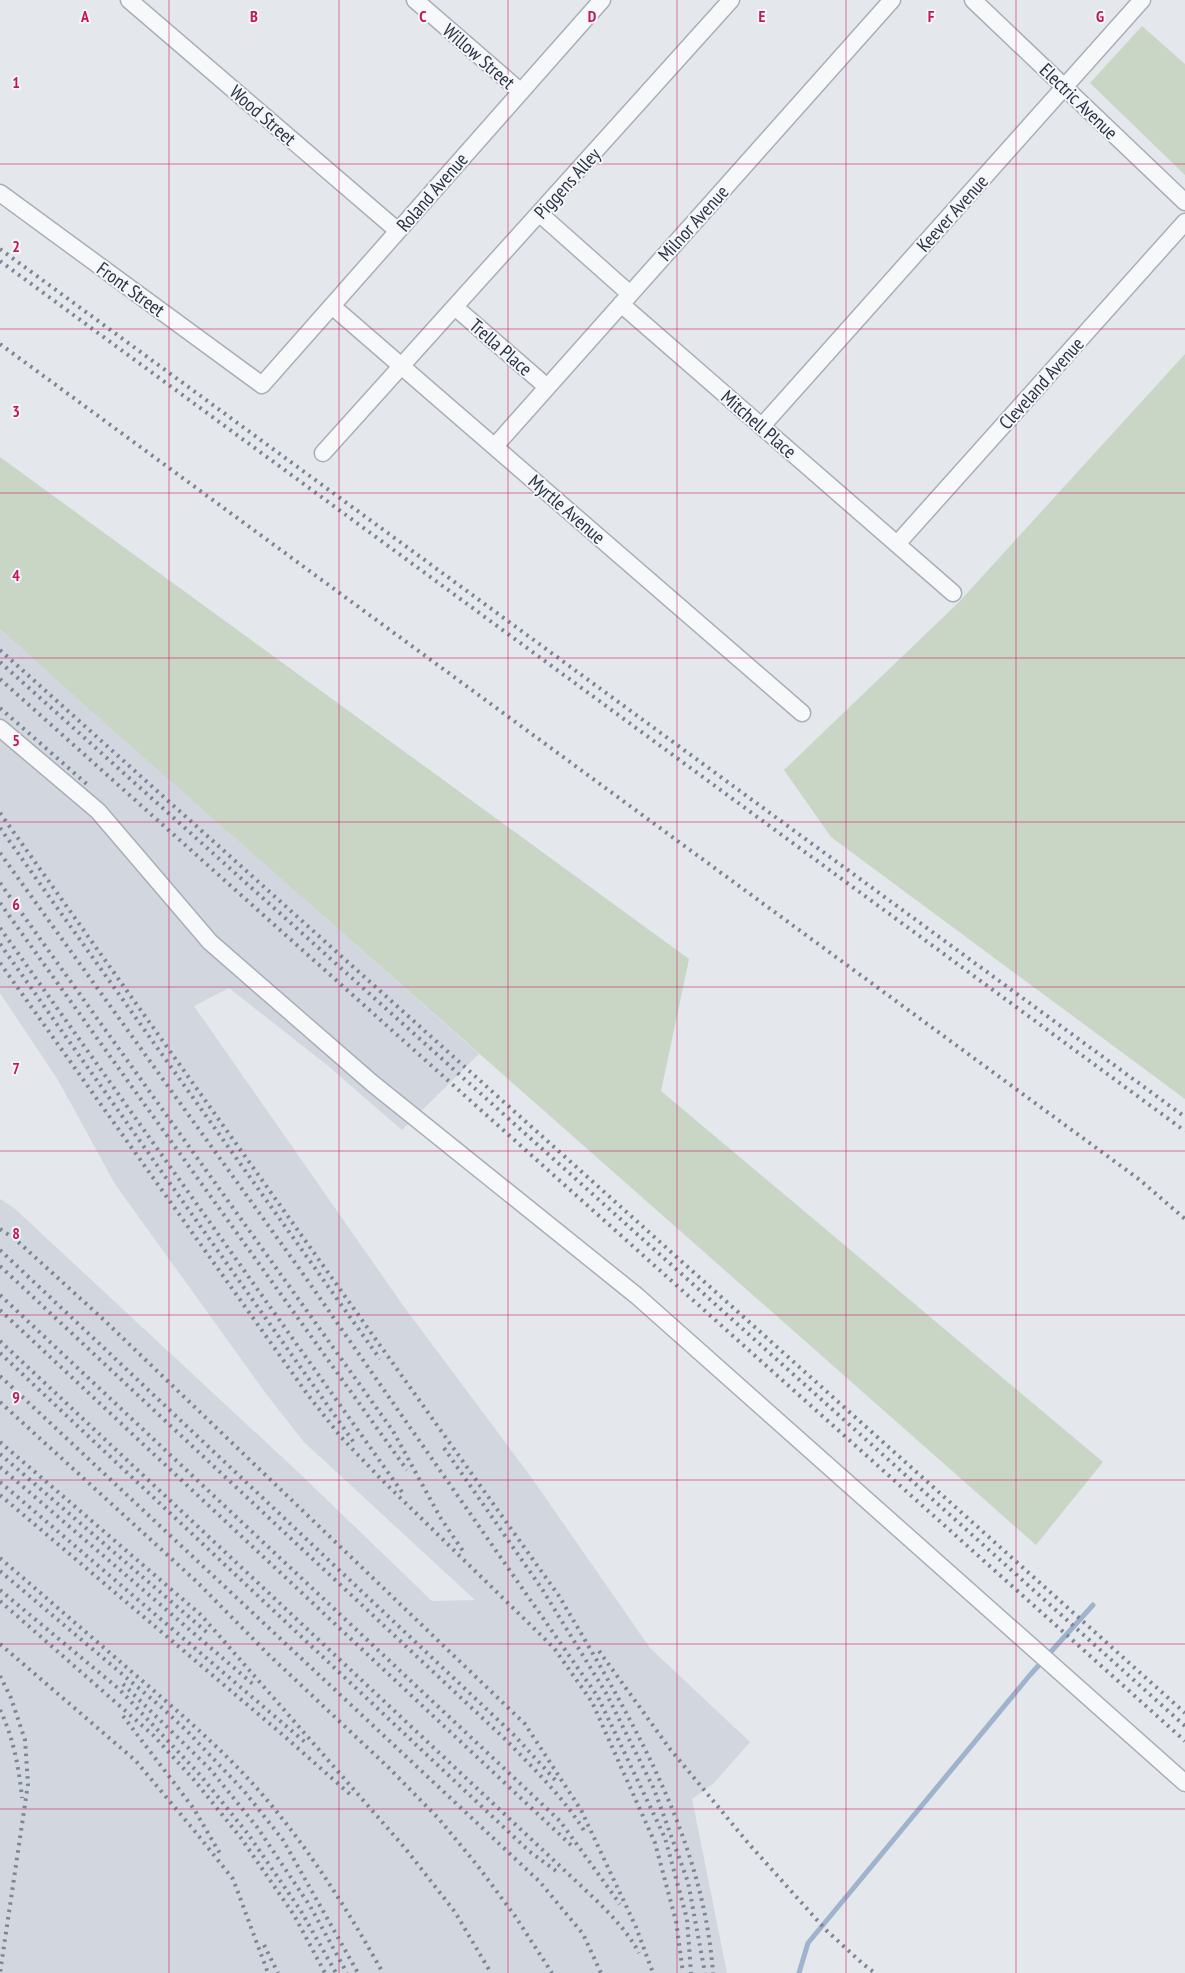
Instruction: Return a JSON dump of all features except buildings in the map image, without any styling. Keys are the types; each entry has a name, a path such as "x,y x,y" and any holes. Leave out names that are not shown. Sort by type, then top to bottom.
{"street":[{"name":"Wood Street","path":"128,0 398,231"},
{"name":"Willow Street","path":"415,0 521,92"},
{"name":"Roland Avenue","path":"262,385 602,0"},
{"name":"Piggens Alley","path":"323,453 403,367 731,0"},
{"name":"Milnor Avenue","path":"495,446 892,0"},
{"name":"Electric Avenue","path":"973,0 1185,202"},
{"name":"Keever Avenue","path":"762,426 1142,0"},
{"name":"Front Street","path":"0,193 262,385"},
{"name":"Mitchell Place","path":"540,214 626,299 762,426 953,592"},
{"name":"Cleveland Avenue","path":"897,544 1185,222"},
{"name":"Myrtle Avenue","path":"332,306 802,713"},
{"name":"Trella Place","path":"456,308 547,387"},
{"path":"0,728 98,811 210,942 372,1083 637,1296 1185,1783"}],"shaded area":[{"path":"0,629 479,1054 402,1130 327,1065 229,988 194,1006 402,1304 531,1477 650,1648 750,1742 714,1783 692,1799 727,1973 0,1973 0,1199 14,1208 298,1472 432,1601 475,1600 304,1442 267,1395 115,1184 58,1080 0,993"}],"green space":[{"path":"1142,26 1185,64 1185,175 1090,83"},
{"path":"1185,354 1185,1099 831,837 784,770 959,602"},
{"path":"0,457 689,959 661,1091 1103,1462 1036,1545 0,629"}],"waterway":[{"path":"799,1973 808,1943 1030,1675 1093,1605"}],"railway":[{"path":"0,249 1185,1117"},
{"path":"0,261 1185,1131"},
{"path":"0,344 1140,1180 1185,1219"},
{"path":"0,650 1185,1713"},
{"path":"0,662 1185,1726"},
{"path":"0,679 1185,1741"},
{"path":"0,708 89,786"},
{"path":"0,813 559,1596 635,1730 678,1824 694,1872 706,1922 713,1973"},
{"path":"0,828 380,1359"},
{"path":"0,853 301,1271 598,1697 665,1838 687,1919 691,1973"},
{"path":"0,883 393,1431 440,1517 465,1554"},
{"path":"0,903 407,1470"},
{"path":"0,928 402,1492"},
{"path":"0,944 355,1444"},
{"path":"0,963 308,1395 341,1437 380,1478 554,1648 592,1702 655,1843 676,1921 683,1973"},
{"path":"0,1229 15,1239 104,1320 525,1724 581,1810 636,1927 653,1973"},
{"path":"0,1250 514,1735 558,1783"},
{"path":"0,1266 506,1740 558,1796 585,1832"},
{"path":"0,1295 560,1821 620,1904"},
{"path":"0,1310 573,1847"},
{"path":"0,1341 595,1899 625,1931 639,1953"},
{"path":"0,1353 529,1851 556,1871"},
{"path":"0,1376 540,1882 583,1934 601,1973"},
{"path":"0,1402 197,1582 268,1654 389,1768 439,1819 477,1865 515,1916 552,1973"},
{"path":"0,1442 201,1615 405,1848 455,1912 491,1973"},
{"path":"444,1448 542,1589 606,1693 654,1789 688,1882 705,1973"},
{"path":"0,1454 210,1635"},
{"path":"0,1467 254,1685"},
{"path":"0,1482 306,1743"},
{"path":"0,1495 283,1735 352,1796"},
{"path":"0,1558 187,1720 240,1770 272,1806 317,1866 358,1929 383,1973"},
{"path":"0,1571 160,1706 187,1731 244,1791 283,1840 358,1973"},
{"path":"0,1590 119,1689 201,1776 248,1834 301,1911 336,1973"},
{"path":"0,1601 153,1735 195,1781 241,1838 294,1915 325,1973"},
{"path":"0,1644 136,1761 193,1829 233,1879 268,1973"},
{"path":"599,1651 670,1749 749,1844 826,1930 875,1973"},
{"path":"0,1676 11,1698 25,1740 28,1784 0,1973"},
{"path":"123,1684 210,1769 257,1827 310,1906 347,1973"},
{"path":"0,1710 15,1752 22,1798"},
{"path":"123,1716 194,1809 222,1857"},
{"path":"264,1945 278,1973"}]}
